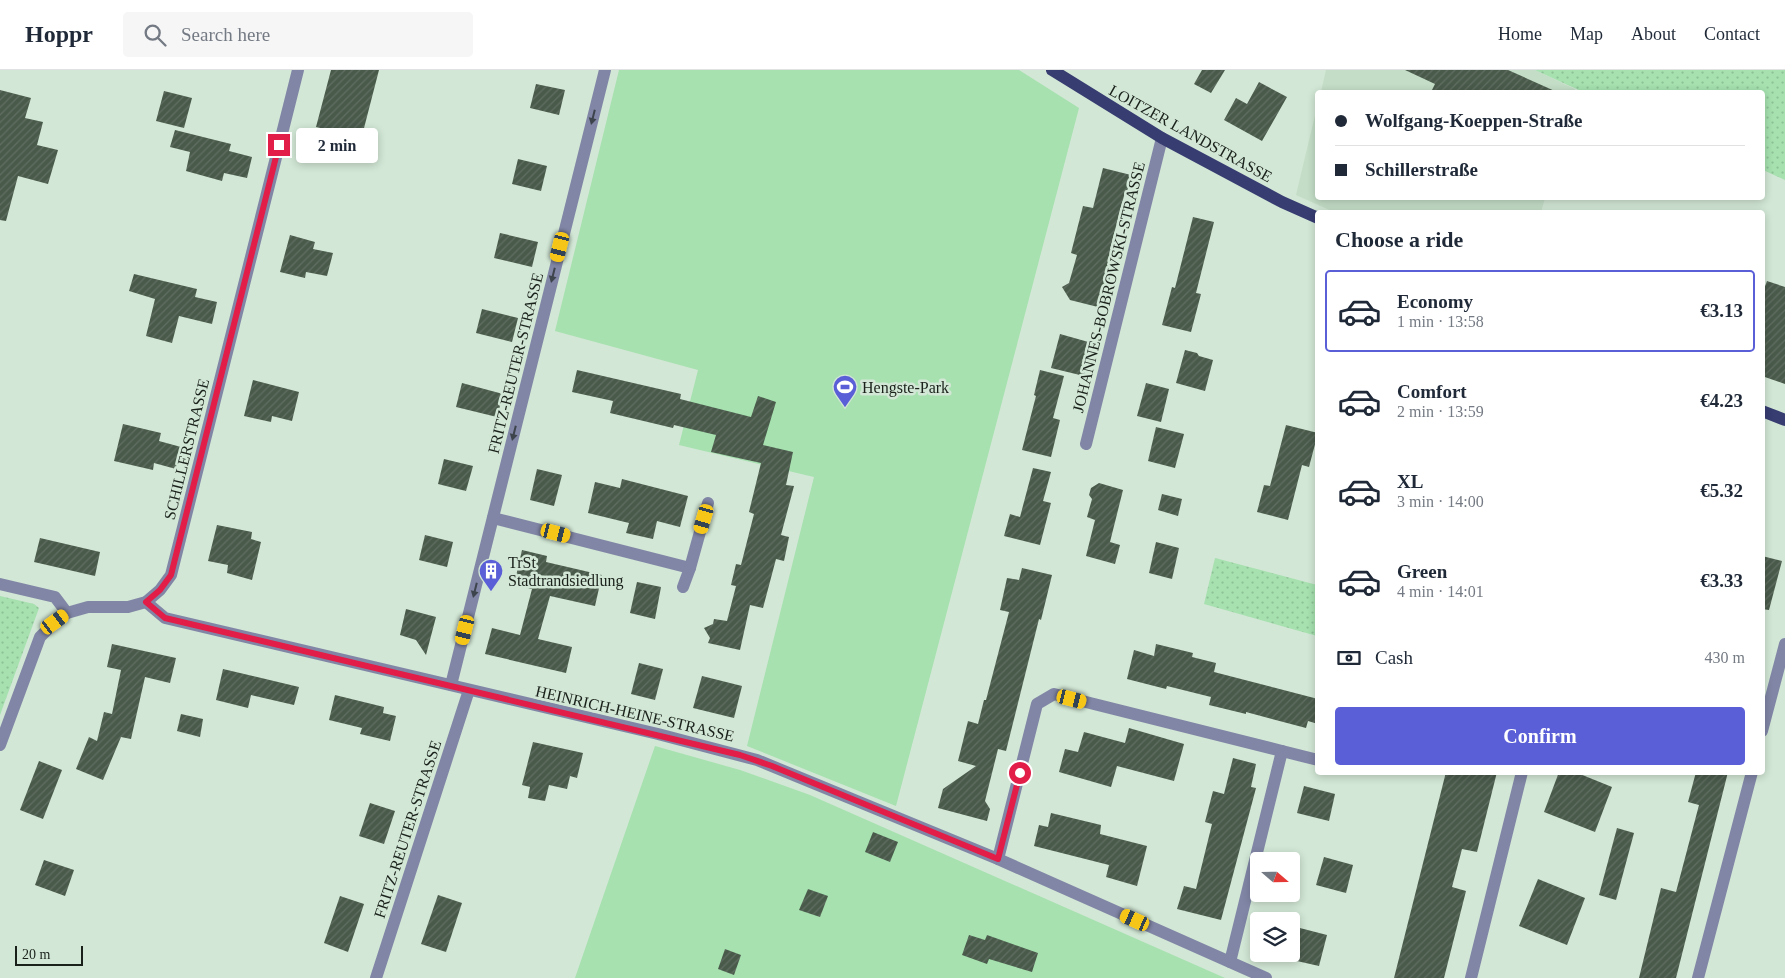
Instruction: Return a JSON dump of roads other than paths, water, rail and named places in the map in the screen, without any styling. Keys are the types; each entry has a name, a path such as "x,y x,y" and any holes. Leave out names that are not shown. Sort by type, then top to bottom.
{"main road":[{"name":"LOITZER LANDSTRASSE","path":"1052,70 1162,138 1282,202 1315,217"},
{"path":"1765,412 1785,420"}],"street":[{"name":"SCHILLERSTRASSE","path":"146,602 160,590 171,575 298,70"},
{"name":"FRITZ-REUTER-STRASSE","path":"451,685 605,70"},
{"name":"JOHANNES-BOBROWSKI-STRASSE","path":"1086,444 1162,138"},
{"path":"684,588 708,503"},
{"path":"493,518 690,568"},
{"path":"0,584 55,597 67,613"},
{"path":"0,745 40,637 55,622 67,613 88,607 128,607 146,602"},
{"name":"HEINRICH-HEINE-STRASSE","path":"146,602 165,618 740,755 772,766 998,859 1266,978"},
{"path":"1765,720 1785,644"},
{"name":"FRITZ-REUTER-STRASSE","path":"376,978 469,690"},
{"path":"998,859 1037,704 1054,694 1315,759"},
{"path":"1230,962 1282,751"},
{"path":"1471,978 1521,775"},
{"path":"1698,978 1751,775"}],"place":[{"name":"Hengste-Park","path":"845,408"},
{"name":"TrSt Stadtrandsiedlung","path":"491,592"}]}
